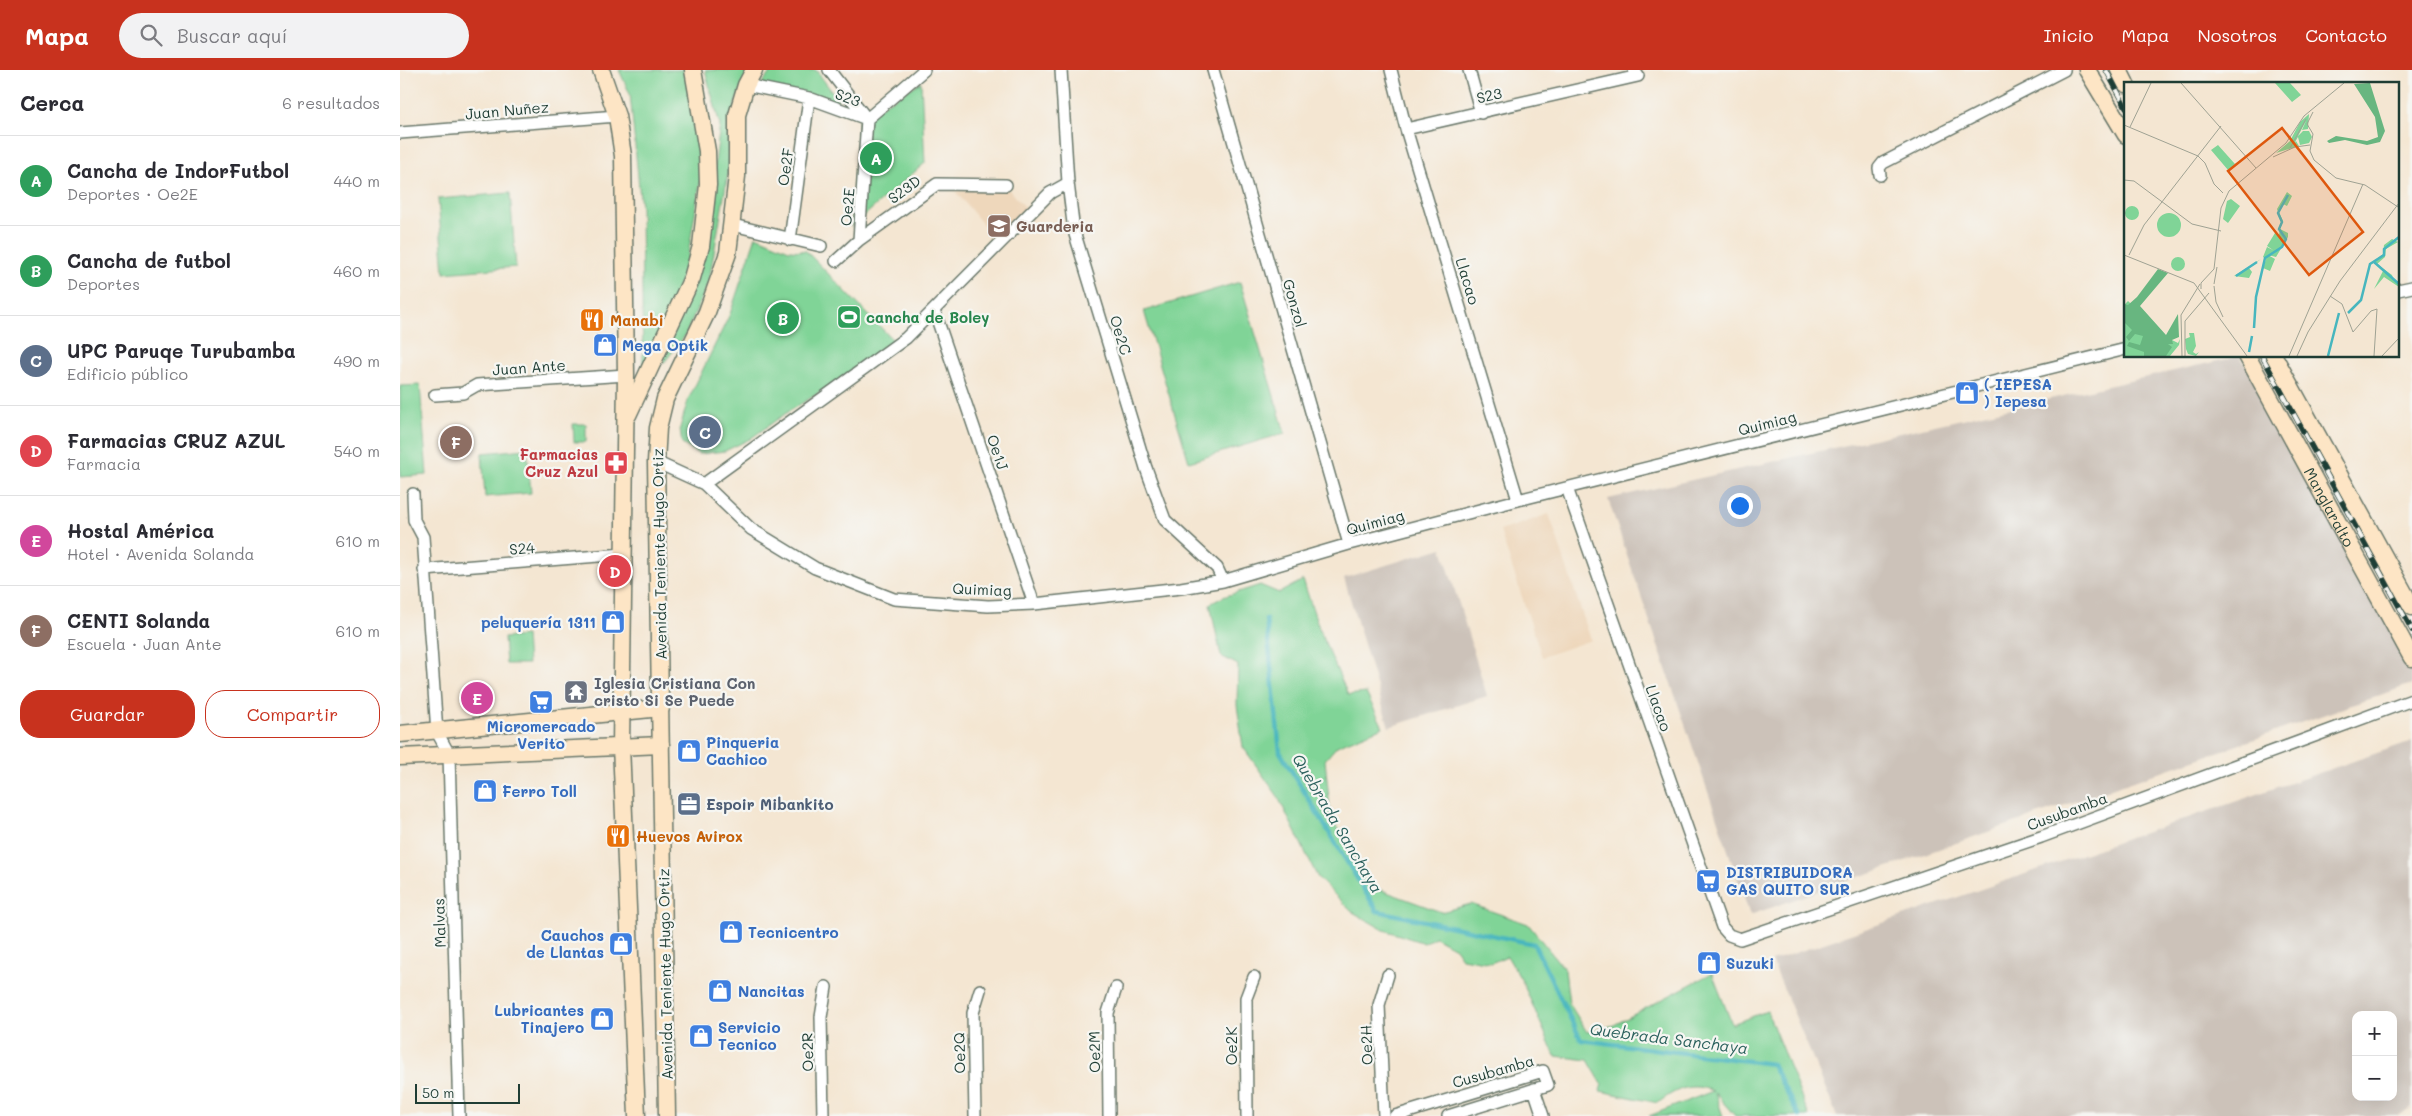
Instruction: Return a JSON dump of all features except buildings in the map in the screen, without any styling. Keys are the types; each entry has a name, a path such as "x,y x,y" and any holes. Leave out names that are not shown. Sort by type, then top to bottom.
{"main road":[{"name":"Avenida Teniente Hugo Ortiz","path":"601,70 617,116 623,156 626,375 621,711 637,1116"},
{"name":"Avenida Teniente Hugo Ortiz","path":"624,423 692,278 701,246 708,185 707,151 693,70"},
{"name":"Avenida Teniente Hugo Ortiz","path":"667,1116 656,462 658,428 665,399 707,312 728,253 737,176 737,115 746,85 754,70"},
{"path":"2087,70 2124,132"},
{"path":"2119,70 2125,82"},
{"name":"Manglaralto","path":"2248,358 2412,658"},
{"name":"Manglaralto","path":"2275,358 2412,607"},
{"path":"400,734 437,732 661,708"},
{"path":"400,758 448,754 661,745"}],"street":[{"path":"829,70 867,119"},
{"name":"S23","path":"746,85 809,98 867,119 924,70"},
{"name":"Oe2C","path":"1061,70 1068,182 1074,231 1160,509 1174,529 1217,568 1223,581"},
{"name":"Gonzol","path":"1213,70 1349,544"},
{"name":"Llacao","path":"1391,70 1406,129 1518,500"},
{"path":"1469,70 1481,113"},
{"path":"1880,175 1879,168 1883,163 2064,70"},
{"name":"S23","path":"1406,129 1481,113 1636,73"},
{"name":"Oe2F","path":"790,240 809,98"},
{"name":"Juan Nuñez","path":"400,133 617,116"},
{"name":"Oe2E","path":"859,240 867,119"},
{"path":"704,484 906,338 1050,193 1068,182"},
{"name":"S23D","path":"836,261 859,240 937,184 1006,184"},
{"path":"732,225 821,246"},
{"name":"Oe1J","path":"934,310 1034,604"},
{"name":"Quimiag","path":"656,462 704,484 751,529 815,568 894,598 988,606 1034,604 1181,588 1223,581 1349,544 1518,500 2124,350"},
{"name":"Juan Ante","path":"435,395 463,393 477,385 626,375"},
{"name":"Llacao","path":"1567,488 1715,909 1722,927 1729,935"},
{"path":"412,494 414,520 423,537 437,732"},
{"name":"S24","path":"424,570 624,554"},
{"name":"Cusubamba","path":"1729,935 1740,938 2041,837 2412,700"},
{"name":"Malvas","path":"437,732 448,754 460,1116"},
{"name":"Oe2H","path":"1384,1116 1379,1005 1388,975"},
{"name":"Oe2K","path":"1246,1116 1246,998 1254,977"},
{"name":"Oe2R","path":"823,1116 821,1017 826,987"},
{"name":"Oe2M","path":"1110,1116 1108,1013 1116,988"},
{"name":"Oe2Q","path":"975,1116 973,1013 980,990"},
{"name":"Cusubamba","path":"1397,1116 1543,1071 1548,1085 1478,1111 1448,1116"},
{"path":"1534,1089 1542,1116"}],"shaded area":[{"name":"Guarderia","path":"1008,189 1029,211 997,241 955,191"},
{"path":"2231,358 2241,358 2412,650 2412,684 1750,915 1608,499"},
{"path":"1549,514 1591,640 1542,657 1500,531"},
{"path":"1442,548 1487,696 1389,727 1344,578"},
{"path":"2412,741 2412,1107 2397,1116 1837,1116 1772,961"}],"green space":[{"path":"619,70 690,70 703,166 687,261 666,322 643,372 641,208 630,94"},
{"path":"705,70 749,70 735,104 728,174 709,281 685,336 663,364 665,346 711,194 720,125"},
{"path":"772,70 816,70 839,101 760,86"},
{"path":"921,82 925,163 851,227 859,120"},
{"path":"510,193 516,267 444,273 438,199"},
{"path":"756,236 789,250 806,251 894,341 839,381 789,411 750,439 725,451 699,454 682,444 680,428 688,400 730,314"},
{"path":"1240,282 1285,433 1189,462 1144,311"},
{"path":"420,385 427,475 400,477 400,386"},
{"path":"573,424 586,424 586,442 574,442"},
{"path":"527,449 531,493 485,497 482,453"},
{"path":"1303,580 1320,631 1348,695 1366,693 1383,727 1337,746 1325,760 1331,818 1373,887 1441,912 1471,904 1528,924 1565,970 1569,1003 1587,1032 1614,1025 1712,973 1732,1024 1767,1011 1809,1116 1735,1116 1715,1093 1723,1116 1649,1116 1713,1091 1698,1087 1684,1088 1658,1103 1600,1091 1602,1084 1588,1060 1555,1056 1522,981 1507,956 1491,963 1462,958 1455,948 1435,937 1424,943 1384,930 1351,911 1318,878 1277,795 1243,747 1237,705 1238,665 1221,656 1210,604 1223,597 1260,585 1279,593"},
{"path":"526,636 528,664 506,664 504,638"}],"waterway":[{"name":"Quebrada Sanchaya","path":"1266,619 1280,752 1377,911 1534,944 1581,1040 1772,1064 1799,1116"}],"railway":[{"path":"2106,70 2124,103"},
{"path":"2263,358 2412,630"}],"place":[{"name":"Cancha de IndorFutbol","path":"876,158"},
{"name":"Guarderia","path":"999,226"},
{"name":"cancha de Boley","path":"849,317"},
{"name":"Cancha de futbol","path":"783,318"},
{"name":"Manabi","path":"592,320"},
{"name":"Mega Optik","path":"605,345"},
{"name":"( IEPESA ) Iepesa","path":"1967,393"},
{"name":"UPC Paruqe Turubamba","path":"705,432"},
{"name":"CENTI Solanda","path":"456,442"},
{"name":"Farmacias Cruz Azul","path":"616,463"},
{"name":"Farmacias CRUZ AZUL","path":"615,571"},
{"name":"peluquería 1311","path":"613,622"},
{"name":"Iglesia Cristiana Con cristo Si Se Puede","path":"576,692"},
{"name":"Hostal América","path":"477,698"},
{"name":"Micromercado Verito","path":"541,702"},
{"name":"Pinqueria Cachico","path":"689,751"},
{"name":"Ferro Toll","path":"485,791"},
{"name":"Espoir Mibankito","path":"689,804"},
{"name":"Huevos Avirox","path":"618,836"},
{"name":"DISTRIBUIDORA GAS QUITO SUR","path":"1708,881"},
{"name":"Tecnicentro","path":"731,932"},
{"name":"Cauchos de Llantas","path":"621,944"},
{"name":"Suzuki","path":"1709,963"},
{"name":"Nancitas","path":"720,991"},
{"name":"Lubricantes Tinajero","path":"602,1019"},
{"name":"Servicio Tecnico","path":"701,1036"}]}
